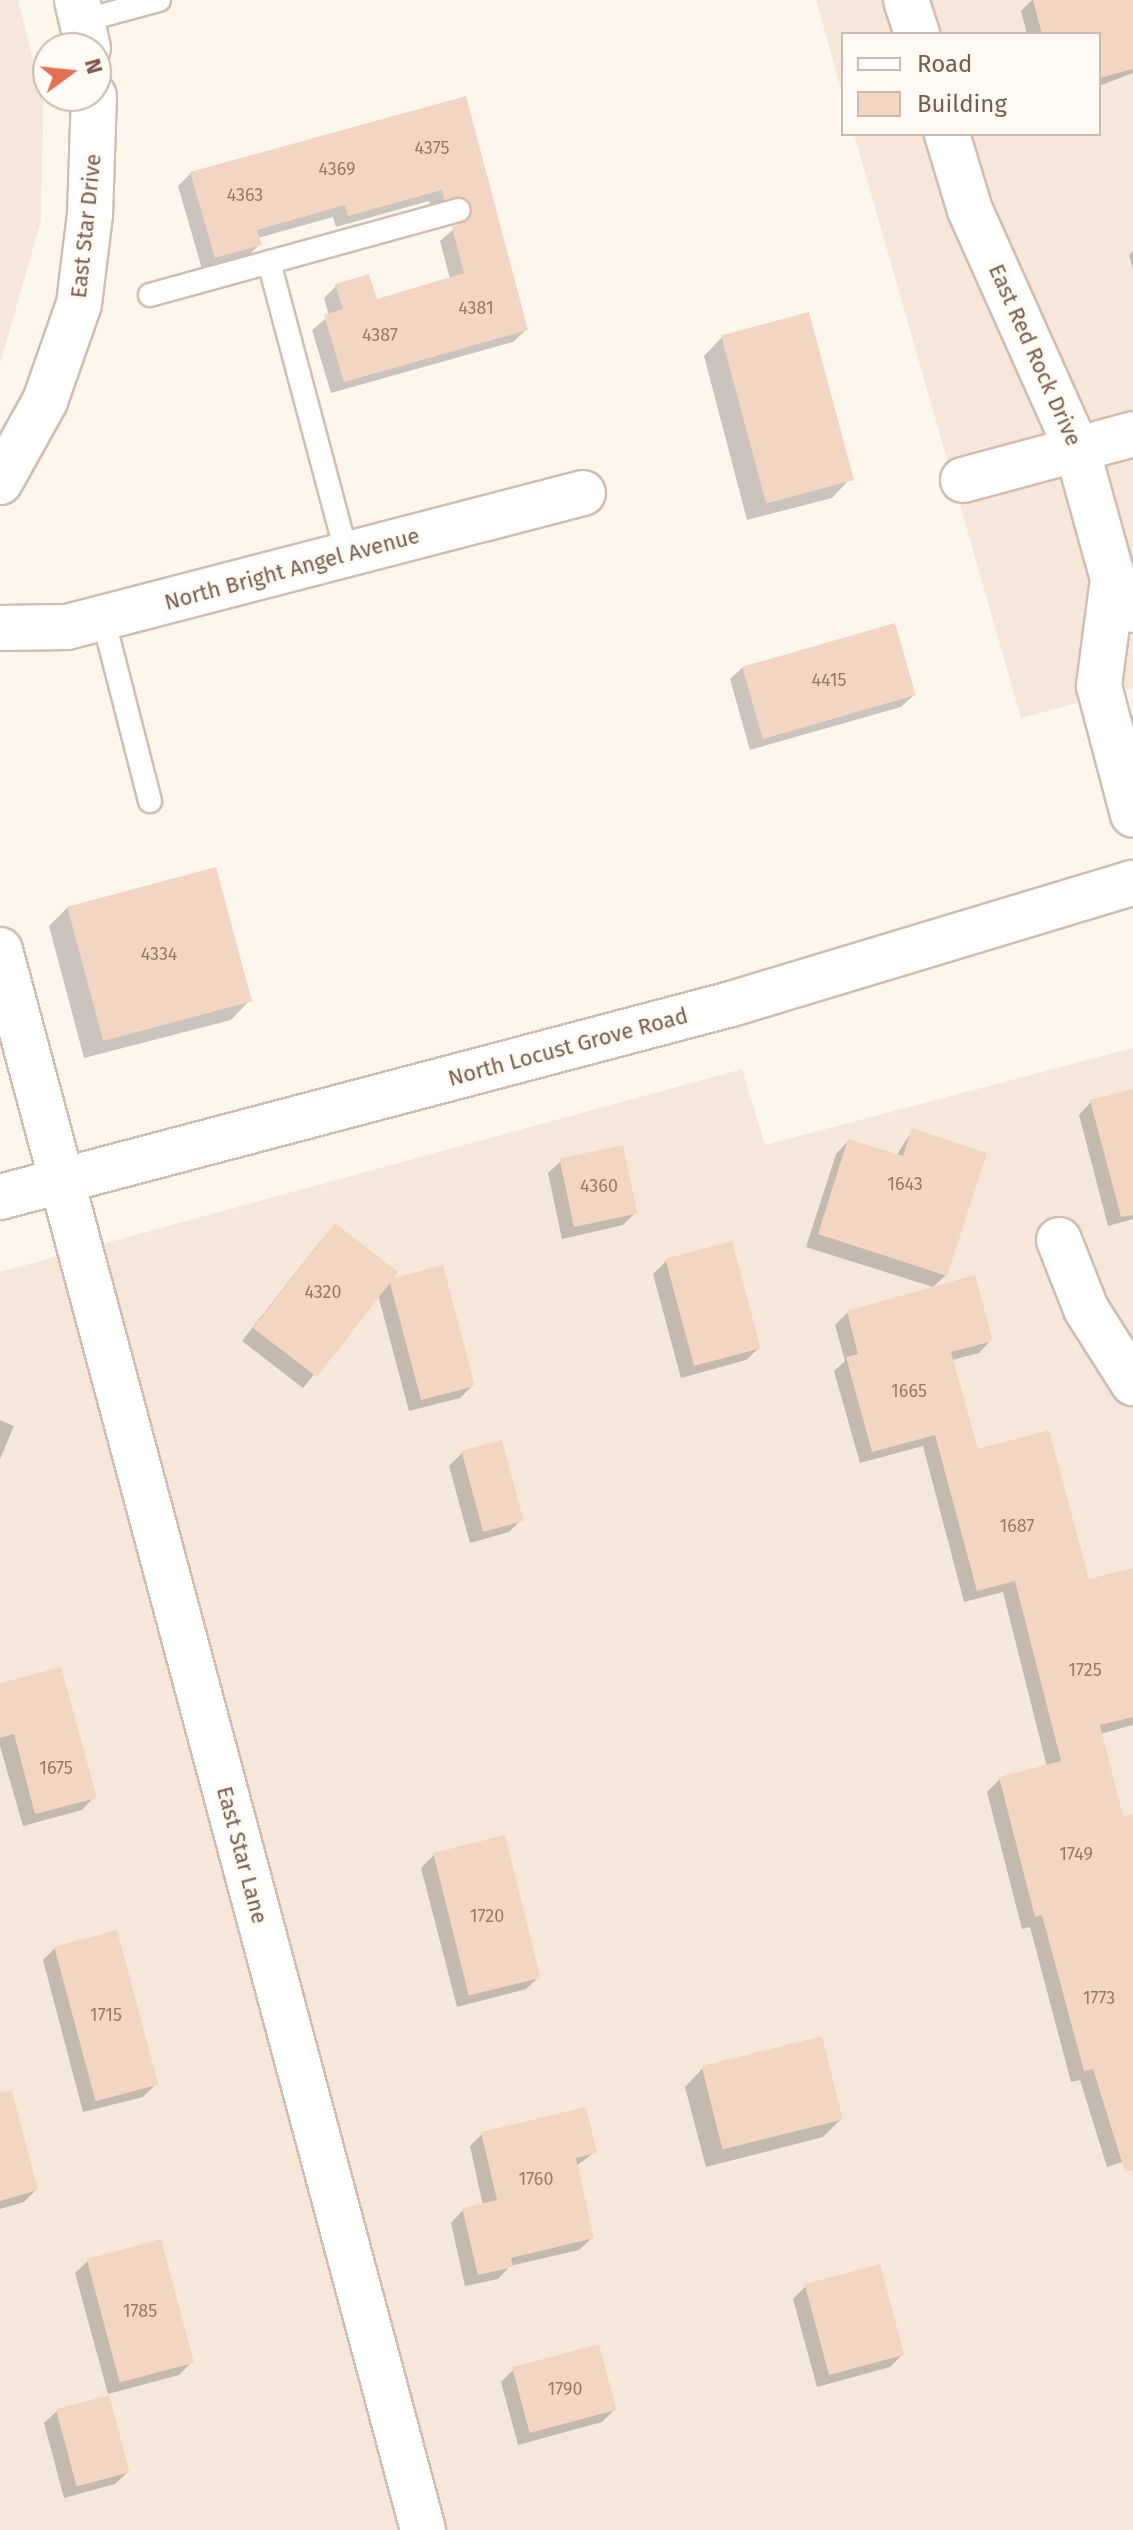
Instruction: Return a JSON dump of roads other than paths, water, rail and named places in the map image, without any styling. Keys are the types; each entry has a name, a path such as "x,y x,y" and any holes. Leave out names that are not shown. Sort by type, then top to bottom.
{"street":[{"path":"906,0 916,32"},
{"name":"East Star Drive","path":"0,482 45,401 79,304 91,200 94,112"},
{"name":"East Red Rock Drive","path":"948,136 970,210 1077,449 1123,595 1099,686 1133,815"},
{"path":"963,480 1133,434"},
{"name":"North Bright Angel Avenue","path":"0,628 67,627 583,493"},
{"name":"North Locust Grove Road","path":"0,1197 731,1004 1133,883"},
{"path":"0,950 61,1180"},
{"name":"East Star Lane","path":"61,1180 423,2530"},
{"path":"1059,1240 1086,1309 1133,1383"}],"lane":[{"path":"82,23 159,0"},
{"path":"150,295 459,210"},
{"path":"269,262 347,555"},
{"path":"103,618 150,801"}]}
